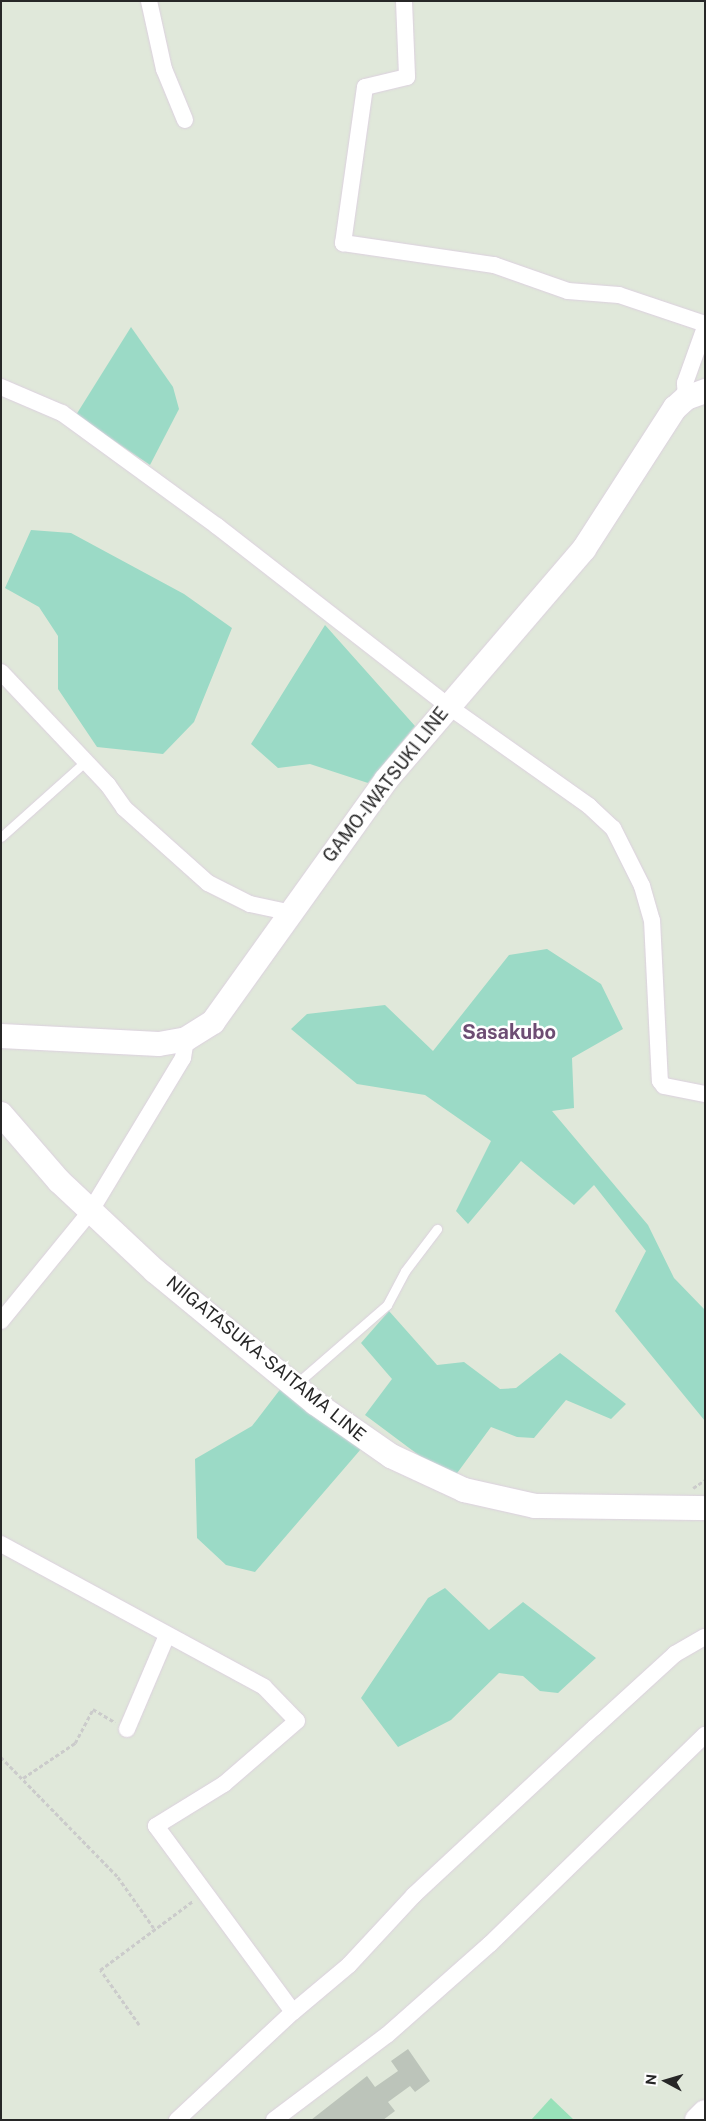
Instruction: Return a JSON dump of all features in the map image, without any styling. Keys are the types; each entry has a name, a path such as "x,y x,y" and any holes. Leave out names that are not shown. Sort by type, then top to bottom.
{"main road":[{"name":"GAMO-IWATSUKI LINE","path":"1,1036 159,1044 186,1039 200,1032 226,1007 386,780 448,706 574,563 607,516 665,422 695,394"},
{"name":"NIIGATASUKA-SAITAMA LINE","path":"1,1114 90,1212 294,1386 391,1456 464,1490 535,1506 705,1508"},
{"path":"697,2120 705,2112"}],"street":[{"path":"149,1 164,69 185,120"},
{"path":"404,1 407,77 365,87 343,243 494,265 568,291 619,295 705,325 685,383 695,394"},
{"path":"1,387 62,413 217,526 448,706 589,806 613,828 642,886 652,920 660,1081 664,1086 705,1094"},
{"path":"1,672 108,785 124,808 208,883 250,904 292,913"},
{"path":"1,1321 90,1212 183,1058 186,1039"},
{"path":"1,1544 264,1687 297,1721 224,1784 156,1826 292,2012"},
{"path":"127,1729 167,1635"},
{"path":"177,2120 292,2012 349,1965 414,1895 594,1728 676,1654 705,1637"},
{"path":"274,2120 387,2035 490,1944 705,1736"}],"lane":[{"path":"1,837 86,761"},
{"path":"294,1386 387,1305 405,1271 437,1229"}],"path":[{"path":"23,1778 75,1743 93,1709 127,1729"},
{"path":"1,1757 118,1877 154,1928"},
{"path":"139,2024 100,1970 154,1928 204,1894"}],"shaded area":[{"path":"131,327 173,387 179,409 150,465 76,415"},
{"path":"31,530 71,533 184,594 232,628 194,722 163,754 97,747 58,689 58,636 39,607 5,588"},
{"path":"325,625 415,726 368,783 310,764 278,768 251,744"},
{"path":"547,949 601,984 623,1029 572,1058 574,1108 552,1111 648,1225 674,1278 705,1310 705,1421 615,1311 646,1251 594,1185 574,1205 521,1161 468,1224 456,1211 491,1141 425,1095 357,1084 291,1029 307,1014 385,1005 433,1051 509,955"},
{"path":"389,1311 437,1365 464,1362 500,1389 516,1388 560,1353 626,1404 611,1419 566,1400 534,1438 517,1437 491,1427 452,1480 365,1415 392,1379 361,1343"},
{"path":"285,1383 361,1449 255,1572 226,1565 197,1538 195,1459 252,1426"},
{"path":"445,1588 489,1630 523,1602 596,1658 558,1693 540,1691 523,1676 499,1673 451,1720 398,1747 361,1698 428,1598"}],"green space":[{"path":"551,2098 574,2120 531,2120"}],"building":[{"path":"408,2049 430,2081 415,2092 410,2086 388,2102 395,2111 383,2120 311,2120 367,2076 375,2087 398,2071 391,2061"}],"district":[{"name":"Sasakubo","path":"509,1032"}]}
